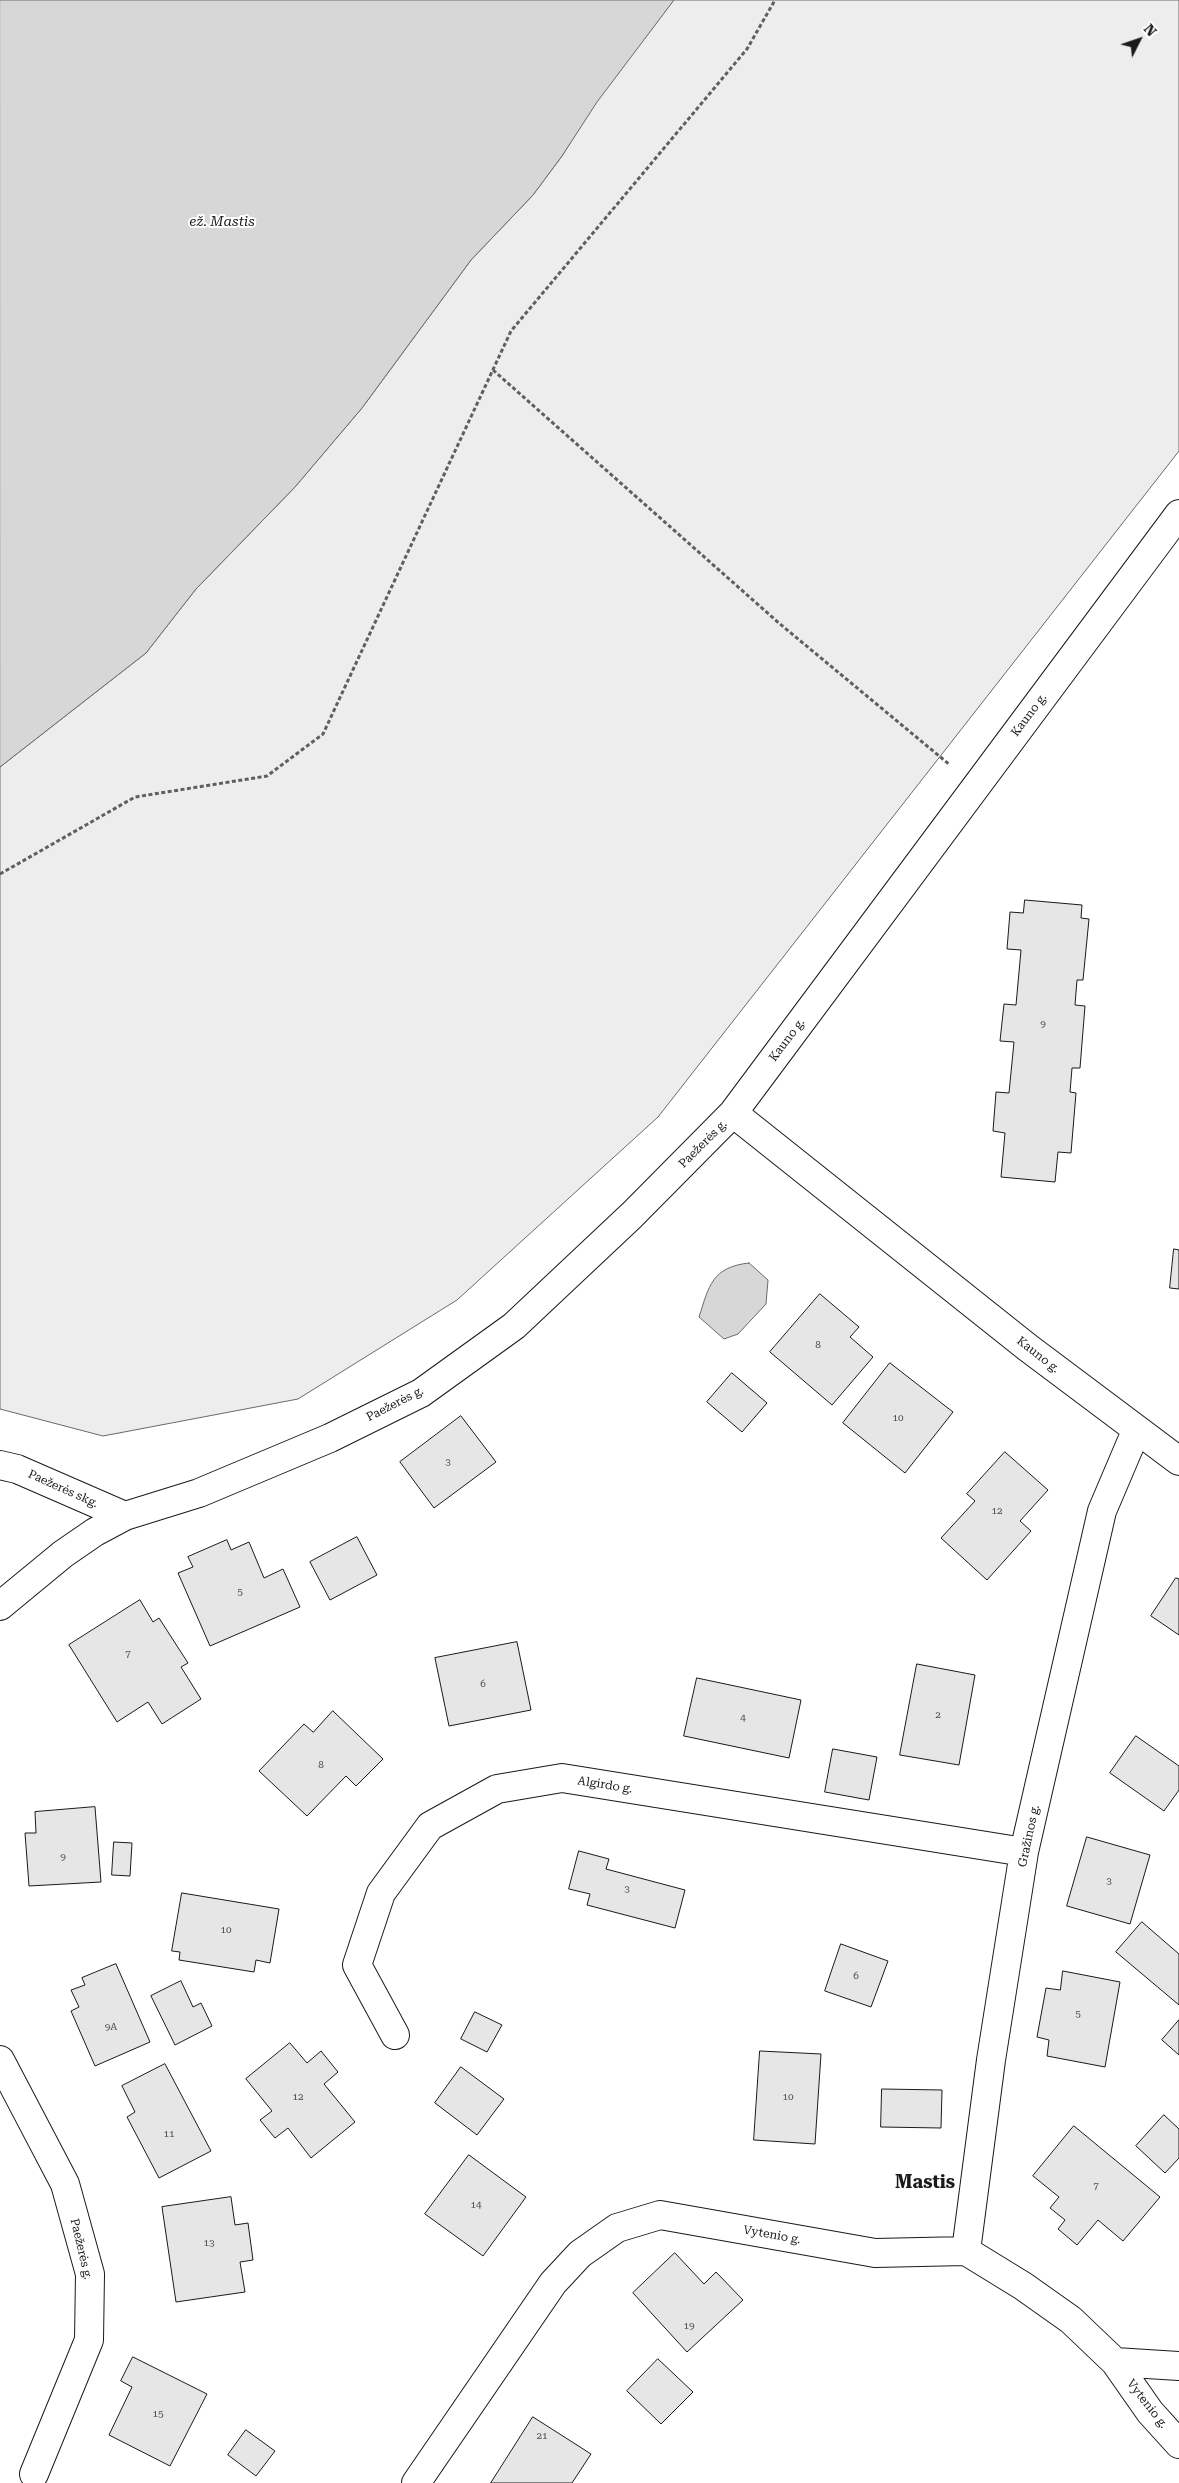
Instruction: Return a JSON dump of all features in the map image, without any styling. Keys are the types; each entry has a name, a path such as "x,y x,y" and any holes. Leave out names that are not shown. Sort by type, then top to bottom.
{"street":[{"name":"Kauno g.","path":"1179,514 733,1113 1136,1431 1179,1461"},
{"name":"Paežerės g.","path":"0,1606 63,1554 94,1532 125,1516 199,1493 330,1438 421,1393 514,1326 632,1215 733,1113"},
{"name":"Gražinos g.","path":"966,2251 991,2060 1024,1852 1102,1511 1136,1431"},
{"name":"Paežerės skg.","path":"0,1465 17,1469 125,1516"},
{"name":"Algirdo g.","path":"395,2035 357,1965 381,1893 430,1826 497,1789 562,1778 1024,1852"},
{"name":"Paežerės g.","path":"0,2060 65,2184 90,2274 89,2340 34,2474"},
{"name":"Vytenio g.","path":"416,2483 553,2283 580,2254 617,2228 660,2215 874,2253 966,2251 1024,2286 1071,2320 1115,2362 1150,2412 1179,2444"},
{"path":"1115,2362 1179,2366"}],"path":[{"path":"0,874 135,797 267,776 323,734 511,330 747,49 775,0"},
{"path":"493,370 780,624 976,787"}],"shaded area":[{"path":"674,0 1179,0 1179,451 658,1117 457,1300 298,1399 103,1436 0,1409 0,767 146,653 196,589 295,487 362,408 471,260 533,195 562,156 596,102"}],"water":[{"name":"ež. Mastis","path":"0,0 674,0 597,102 562,156 533,195 471,260 362,408 295,487 196,589 146,653 0,767"},
{"path":"749,1263 768,1280 766,1304 738,1334 724,1339 699,1317 709,1287 714,1280 727,1269"}],"building":[{"path":"1025,900 1082,905 1081,918 1089,919 1083,980 1077,980 1075,1005 1085,1006 1080,1068 1072,1068 1070,1092 1076,1093 1071,1153 1058,1152 1055,1182 1001,1177 1005,1133 993,1131 996,1092 1009,1093 1014,1042 1000,1041 1004,1004 1016,1005 1021,950 1007,949 1010,912 1023,913"},
{"path":"1174,1249 1179,1250 1179,1289 1170,1288"},
{"path":"820,1294 859,1327 850,1337 873,1357 832,1405 770,1352"},
{"path":"890,1363 953,1412 905,1473 843,1423"},
{"path":"732,1373 767,1403 742,1432 707,1402"},
{"path":"461,1416 496,1462 434,1508 400,1462"},
{"path":"1005,1452 1048,1490 1020,1521 1031,1531 987,1580 941,1538 975,1501 967,1494"},
{"path":"357,1537 377,1575 330,1600 310,1562"},
{"path":"227,1540 231,1550 249,1542 264,1578 283,1569 300,1607 210,1646 178,1573 193,1567 188,1557"},
{"path":"1176,1578 1179,1579 1179,1635 1151,1616"},
{"path":"140,1600 153,1622 159,1618 188,1663 181,1667 201,1699 162,1724 148,1702 117,1722 69,1645"},
{"path":"517,1642 531,1710 449,1726 435,1658"},
{"path":"917,1664 975,1675 959,1765 900,1755"},
{"path":"697,1678 801,1700 789,1758 684,1736"},
{"path":"333,1711 383,1759 356,1786 346,1776 307,1816 259,1771 304,1724 313,1732"},
{"path":"1136,1736 1179,1766 1179,1790 1164,1811 1110,1773"},
{"path":"833,1749 877,1757 869,1800 825,1792"},
{"path":"95,1807 101,1882 29,1886 25,1833 36,1833 35,1812"},
{"path":"1087,1837 1150,1855 1130,1924 1067,1906"},
{"path":"114,1842 132,1843 130,1876 112,1875"},
{"path":"579,1851 609,1859 606,1869 685,1890 675,1928 587,1905 590,1894 569,1889"},
{"path":"182,1893 279,1909 270,1963 256,1960 254,1972 179,1960 180,1952 172,1951"},
{"path":"1142,1922 1179,1954 1179,2005 1116,1952"},
{"path":"841,1944 888,1961 871,2007 825,1991"},
{"path":"116,1964 150,2042 95,2066 71,2011 79,2007 71,1990 85,1985 82,1978"},
{"path":"1063,1971 1120,1982 1105,2067 1047,2056 1049,2040 1037,2037 1046,1988 1060,1990"},
{"path":"181,1981 193,2007 201,2003 212,2026 175,2045 151,1996"},
{"path":"475,2012 502,2025 487,2052 461,2039"},
{"path":"1179,2020 1179,2055 1162,2040"},
{"path":"290,2043 307,2063 321,2051 338,2072 324,2084 355,2122 311,2158 288,2128 275,2138 260,2120 272,2111 246,2079"},
{"path":"760,2051 821,2054 815,2144 754,2140"},
{"path":"165,2064 211,2151 159,2178 127,2117 135,2112 122,2086"},
{"path":"461,2067 504,2099 477,2135 435,2103"},
{"path":"882,2089 942,2090 941,2128 881,2127"},
{"path":"1164,2115 1179,2129 1179,2158 1165,2173 1136,2146"},
{"path":"1074,2126 1160,2197 1123,2241 1098,2220 1077,2245 1058,2229 1065,2220 1050,2208 1059,2197 1033,2176"},
{"path":"469,2155 526,2197 483,2256 425,2214"},
{"path":"231,2197 235,2225 248,2223 253,2260 240,2262 245,2292 176,2302 162,2207"},
{"path":"675,2253 704,2284 716,2272 743,2300 687,2352 633,2293"},
{"path":"133,2357 207,2394 170,2466 109,2435 132,2387 121,2381"},
{"path":"658,2359 693,2392 661,2424 627,2391"},
{"path":"533,2417 591,2454 572,2483 491,2483"},
{"path":"246,2430 275,2451 256,2476 228,2455"}],"district":[{"name":"Mastis","path":"925,2183"}]}
